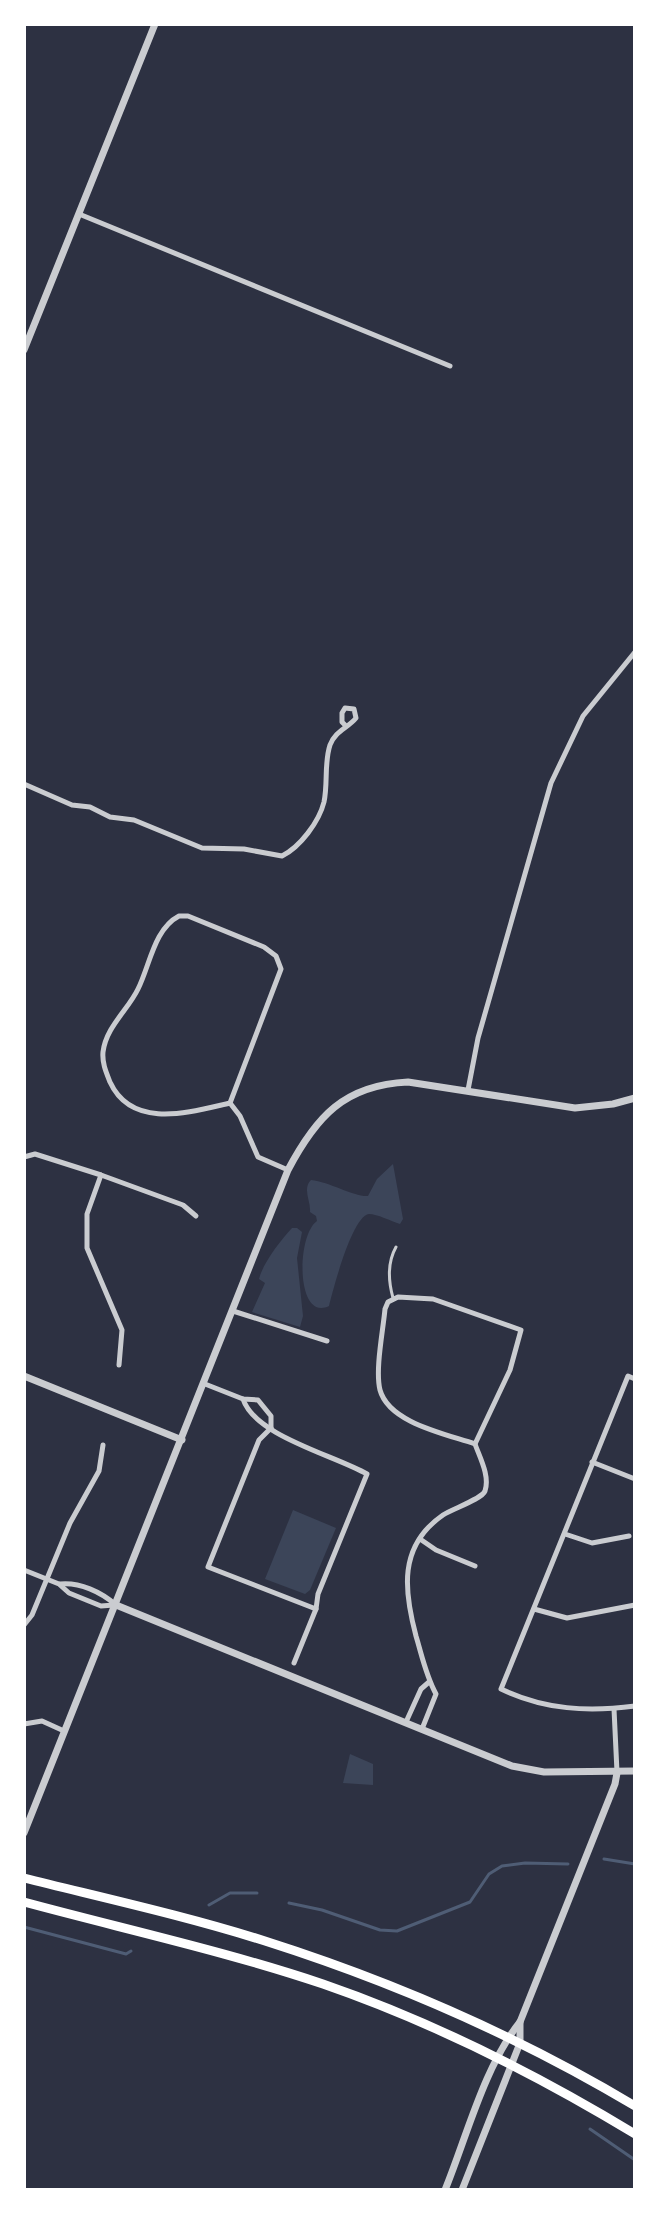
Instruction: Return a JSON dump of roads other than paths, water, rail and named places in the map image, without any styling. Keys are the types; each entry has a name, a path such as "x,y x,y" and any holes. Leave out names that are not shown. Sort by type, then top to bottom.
{"highway":[{"path":"24,1878 262,1940 402,1990 508,2036 635,2106"},
{"path":"24,1902 270,1967 326,1985 423,2022 498,2058 560,2089 635,2134"}],"street":[{"path":"24,350 155,24"},
{"path":"79,214 450,366"},
{"path":"468,1090 482,1023 551,783 583,716 635,652"},
{"path":"24,784 72,805 90,807 110,817 134,820 202,848 244,849 282,856 295,847 320,812 330,746 345,725"},
{"path":"179,916 188,916 264,947 276,956 281,969 230,1103 197,1112 153,1113 131,1107 114,1091 104,1070 103,1053 109,1031 138,989 162,930 179,916"},
{"path":"24,1833 288,1170 319,1119 381,1083 408,1082 575,1108 634,1100"},
{"path":"230,1103 240,1116 258,1157 288,1170"},
{"path":"24,1157 35,1154 101,1175 183,1205 196,1216"},
{"path":"101,1175 87,1214 87,1248 122,1330 119,1365"},
{"path":"422,1729 436,1694 429,1682 406,1598 408,1569 420,1539 443,1515 480,1498 485,1491 486,1473 475,1444 510,1370 521,1330 433,1299 393,1298 385,1309 379,1380 384,1399 399,1415 475,1444"},
{"path":"233,1311 327,1341"},
{"path":"24,1376 182,1440"},
{"path":"632,1377 592,1462 501,1689 525,1701 563,1709 635,1706"},
{"path":"205,1384 243,1399 258,1400 271,1416 271,1428 259,1440 208,1567 316,1609"},
{"path":"243,1399 245,1407 262,1424 296,1443 367,1474 318,1594 316,1609 294,1663"},
{"path":"24,1625 32,1615 70,1523 99,1471 103,1445"},
{"path":"592,1462 635,1479"},
{"path":"565,1534 592,1543 629,1536"},
{"path":"420,1539 436,1550 475,1566"},
{"path":"24,1570 101,1606 116,1605"},
{"path":"59,1584 71,1583 104,1595 116,1605 512,1766 544,1772 635,1771"},
{"path":"534,1609 567,1618 635,1605"},
{"path":"406,1722 421,1689 429,1682"},
{"path":"445,2190 498,2058 508,2036 520,2022 615,1784 614,1709"},
{"path":"24,1724 42,1721 65,1731"},
{"path":"462,2190 520,2043 520,2022"},
{"path":"451,2176 465,2181"}],"lane":[{"path":"393,1298 389,1264 396,1247"},
{"path":"290,1674 294,1663"}],"waterway":[{"path":"604,1859 635,1864"},
{"path":"289,1903 322,1910 380,1930 397,1931 470,1902 489,1874 502,1866 568,1864"},
{"path":"209,1905 230,1893 257,1893"},
{"path":"24,1927 126,1954 131,1951"},
{"path":"590,2129 635,2160"}]}
